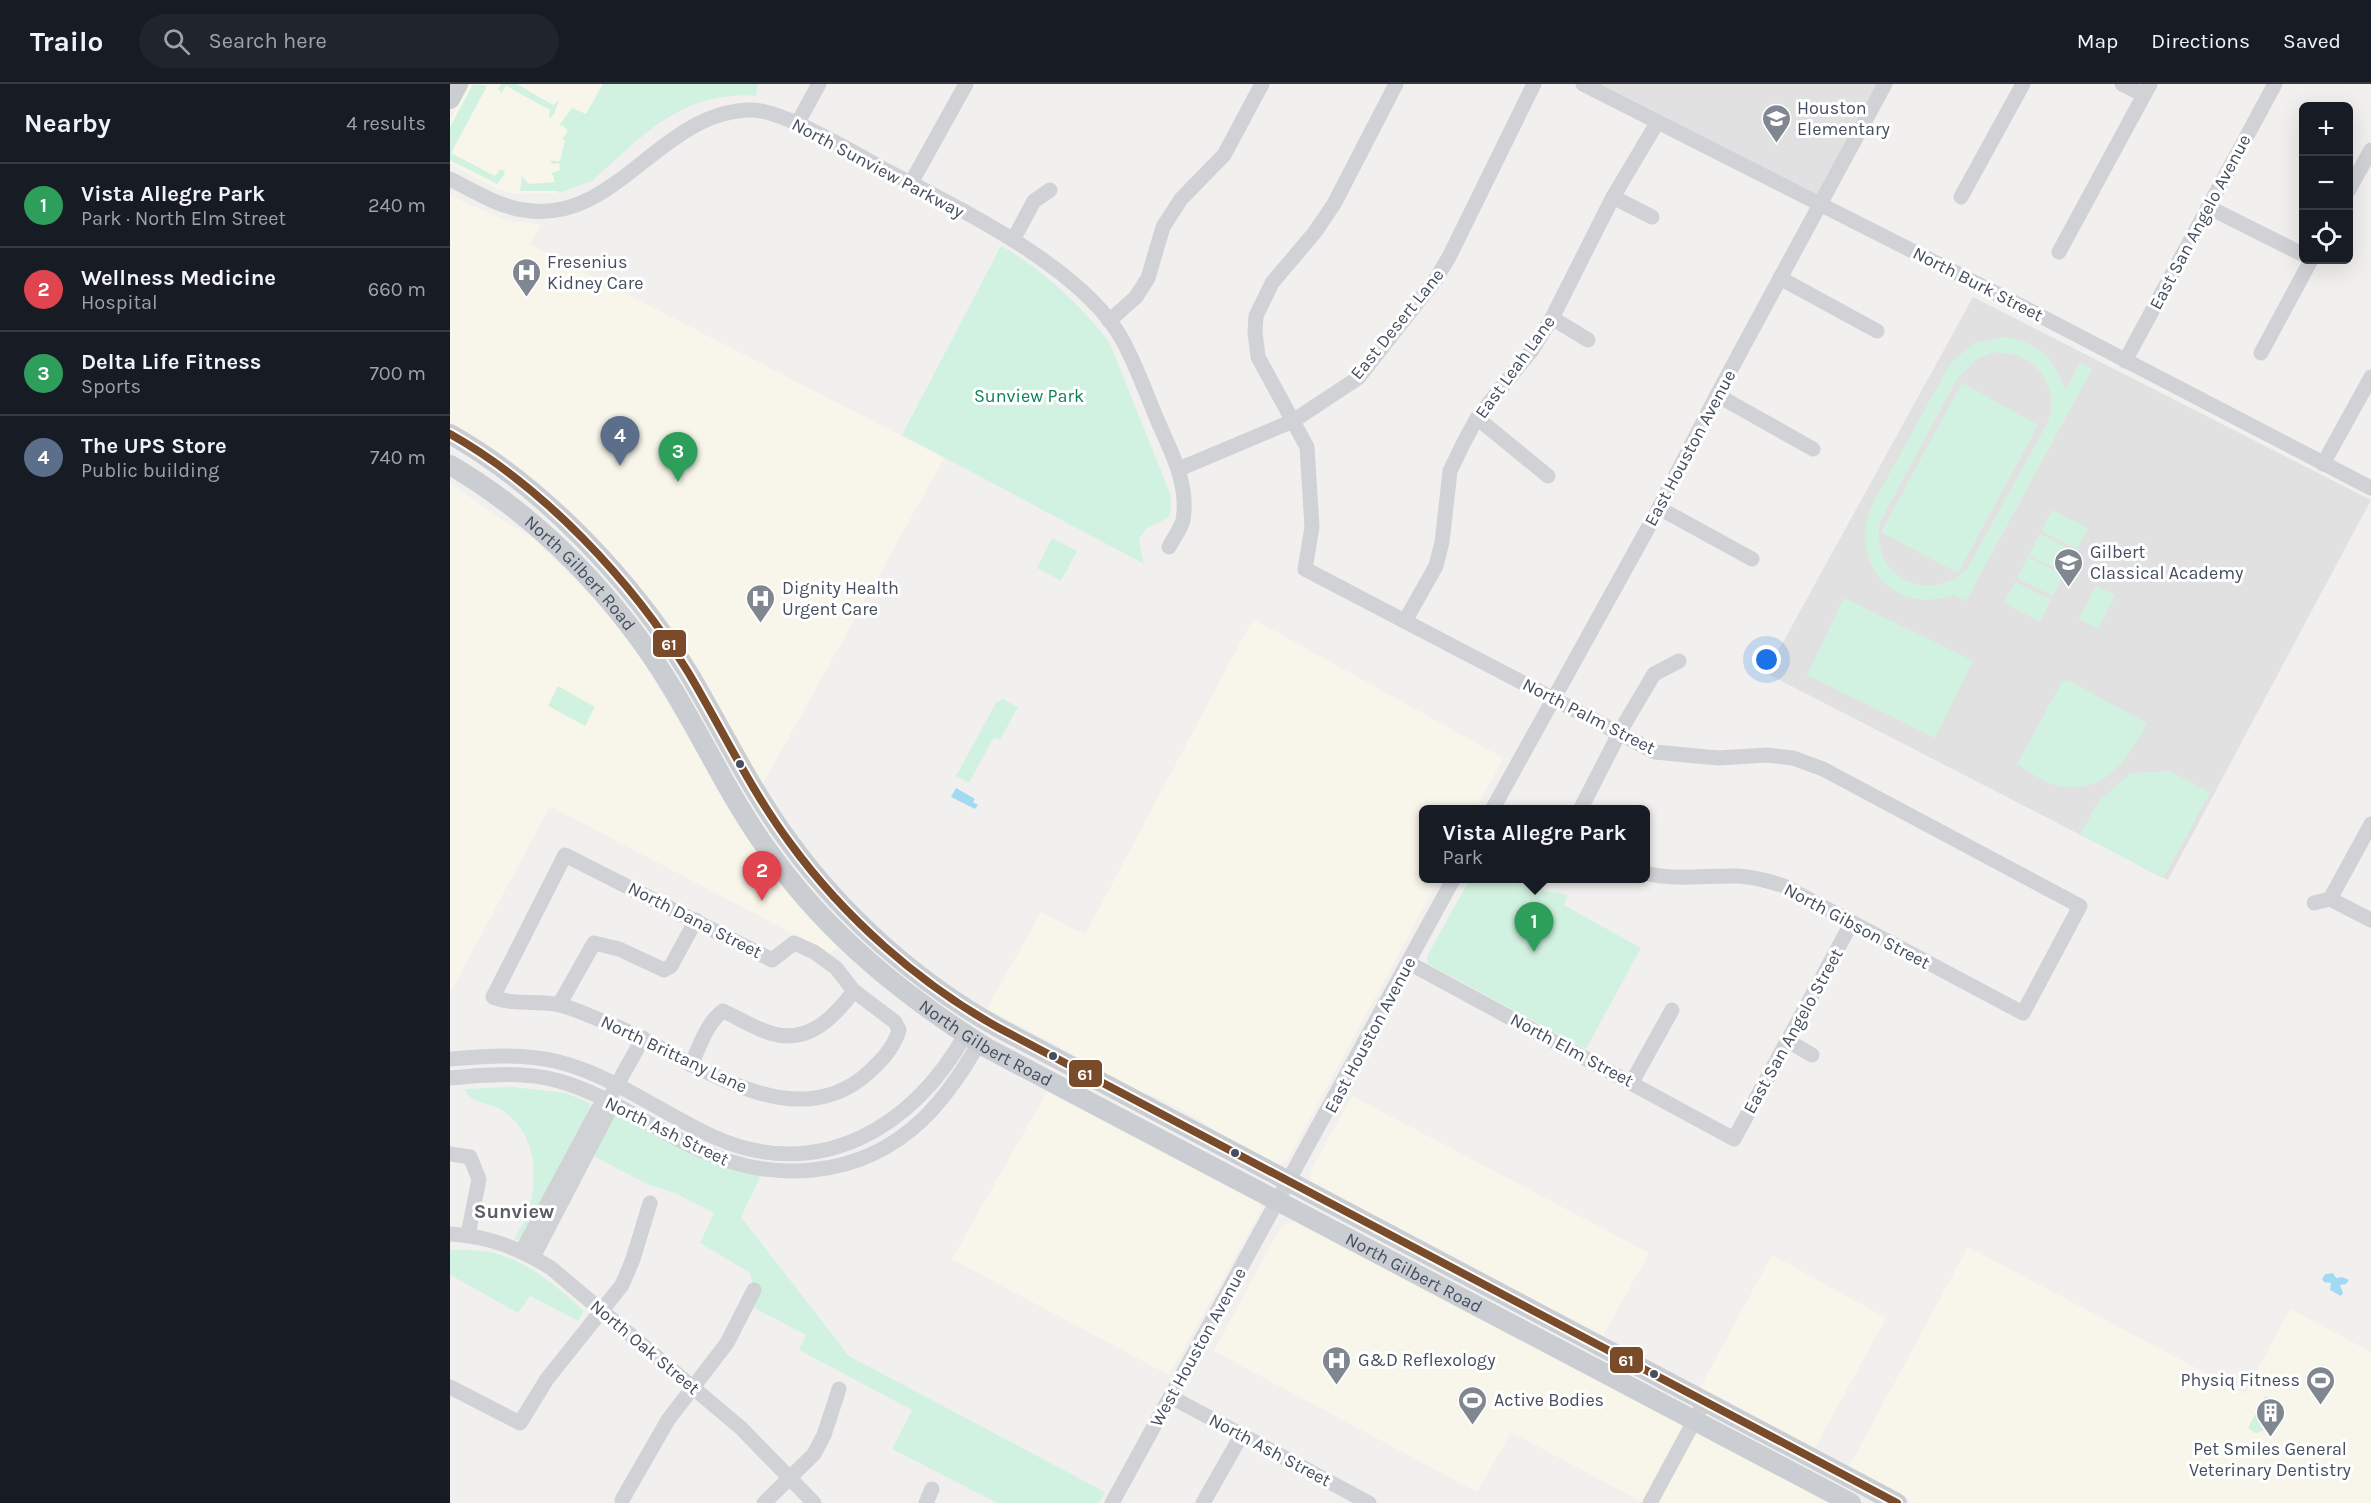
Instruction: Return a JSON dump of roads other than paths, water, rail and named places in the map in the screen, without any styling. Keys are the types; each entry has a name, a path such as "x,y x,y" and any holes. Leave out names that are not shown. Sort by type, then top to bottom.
{"main road":[{"path":"450,99 458,84"},
{"name":"North Gilbert Road","path":"450,434 538,498 602,558 648,614 688,673 760,799 791,844 841,903 873,935 934,986 989,1022 1586,1363 1851,1503"},
{"name":"North Gilbert Road","path":"450,465 522,515 590,580 647,652 672,689 731,794 791,881 869,964 972,1039 1595,1344 1897,1503"},
{"path":"522,515 538,498"},
{"path":"1586,1363 1595,1344"}],"street":[{"path":"797,124 819,84"},
{"path":"911,183 966,84"},
{"path":"1109,321 1136,297 1148,278 1162,227 1181,199 1224,155 1262,84"},
{"path":"1293,421 1258,357 1256,316 1272,283 1315,232 1334,204 1396,84"},
{"name":"East Desert Lane","path":"1179,469 1293,421 1358,378 1436,279 1534,84"},
{"name":"North Burk Street","path":"1583,84 2371,488"},
{"name":"East Houston Avenue","path":"1495,805 1659,508 1716,395 1885,84"},
{"path":"1961,197 2023,84"},
{"path":"2059,252 2147,90 2122,84"},
{"name":"East San Angelo Avenue","path":"2125,361 2275,84"},
{"name":"North Sunview Parkway","path":"450,179 490,200 514,208 547,211 563,209 608,189 681,132 716,114 754,110 797,124 911,183 1013,240 1048,263 1095,303 1122,340 1179,469"},
{"name":"East Leah Lane","path":"1405,621 1436,566 1442,542 1450,471 1477,418 1532,350 1552,318 1613,197 1658,123"},
{"path":"2353,184 2371,150"},
{"path":"1013,240 1034,201 1050,190"},
{"path":"1613,197 1652,217"},
{"path":"2208,207 2299,252"},
{"path":"2261,353 2309,264"},
{"path":"1780,278 1877,331"},
{"path":"1552,318 1588,340"},
{"path":"2323,464 2371,376"},
{"path":"1716,395 1813,449"},
{"path":"1477,418 1548,476"},
{"name":"North Palm Street","path":"1293,421 1307,447 1312,527 1305,569 1655,752 1718,758 1767,755 1793,758 1823,769 2080,906 2023,1013"},
{"path":"1169,547 1182,522 1183,499 1179,469"},
{"path":"1659,508 1752,560"},
{"path":"1583,805 1619,733 1654,674 1679,661"},
{"path":"2330,899 2371,824"},
{"name":"North Dana Street","path":"493,997 565,855 772,960 794,943 814,951 836,968 854,991 895,1022 900,1030"},
{"name":"North Gibson Street","path":"1650,874 1667,879 1737,876 1760,878 1784,886 1851,924 2023,1013"},
{"name":"East Houston Avenue","path":"1285,1192 1452,883"},
{"path":"2314,903 2330,899 2371,920"},
{"path":"559,1005 594,943 619,949 664,970 671,966 696,920"},
{"name":"East San Angelo Street","path":"1734,1139 1851,924"},
{"name":"North Elm Street","path":"1409,963 1734,1139"},
{"path":"691,1065 717,1016 723,1011 769,1033 787,1037 816,1030 836,1014 854,991"},
{"name":"North Brittany Lane","path":"493,997 502,1001 559,1005 643,1038 691,1065 736,1085 791,1099 814,1098 853,1086 879,1063 896,1041 900,1030"},
{"path":"1632,1082 1672,1010"},
{"path":"527,1254 608,1113 608,1101 643,1038"},
{"name":"North Ash Street","path":"450,1059 489,1056 536,1058 570,1066 728,1143 779,1152 839,1147 872,1134 908,1109 972,1039"},
{"name":"North Ash Street","path":"450,1078 499,1074 544,1078 576,1087 608,1101 695,1148 730,1163 769,1171 811,1171 845,1164 876,1152 913,1127 948,1092 972,1039"},
{"path":"1788,1041 1812,1055"},
{"path":"450,1154 470,1157 479,1179 468,1235"},
{"name":"West Houston Avenue","path":"1112,1503 1285,1192"},
{"path":"450,1387 520,1423 547,1379 622,1285 633,1259 650,1203"},
{"name":"North Oak Street","path":"450,1234 468,1235 499,1242 527,1254 550,1268 741,1428 814,1503"},
{"path":"622,1500 668,1420 727,1342 754,1290"},
{"path":"764,1503 814,1454 824,1435 838,1389"},
{"name":"North Ash Street","path":"1171,1397 1343,1497 1369,1503"},
{"path":"1650,1503 1705,1402"},
{"path":"1203,1503 1241,1436"},
{"path":"926,1503 933,1489"}],"water":[{"path":"956,788 975,799 973,802 978,805 975,809 951,797"},
{"path":"2333,1273 2336,1278 2342,1277 2349,1280 2346,1284 2340,1285 2343,1293 2341,1296 2330,1290 2331,1283 2324,1282 2322,1279 2325,1274"}],"place":[{"name":"Houston Elementary","path":"1776,144"},
{"name":"Fresenius Kidney Care","path":"526,298"},
{"name":"The UPS Store","path":"620,466"},
{"name":"Delta Life Fitness","path":"678,482"},
{"name":"Gilbert Classical Academy","path":"2069,588"},
{"name":"Dignity Health Urgent Care","path":"761,624"},
{"name":"Wellness Medicine","path":"762,901"},
{"name":"Vista Allegre Park","path":"1534,952"},
{"name":"G&D Reflexology","path":"1337,1386"},
{"name":"Physiq Fitness","path":"2321,1406"},
{"name":"Active Bodies","path":"1473,1426"},
{"name":"Pet Smiles General Veterinary Dentistry","path":"2270,1438"}],"district":[{"name":"Sunview","path":"514,1211"}],"park label":[{"name":"Sunview Park","path":"1029,396"}]}
